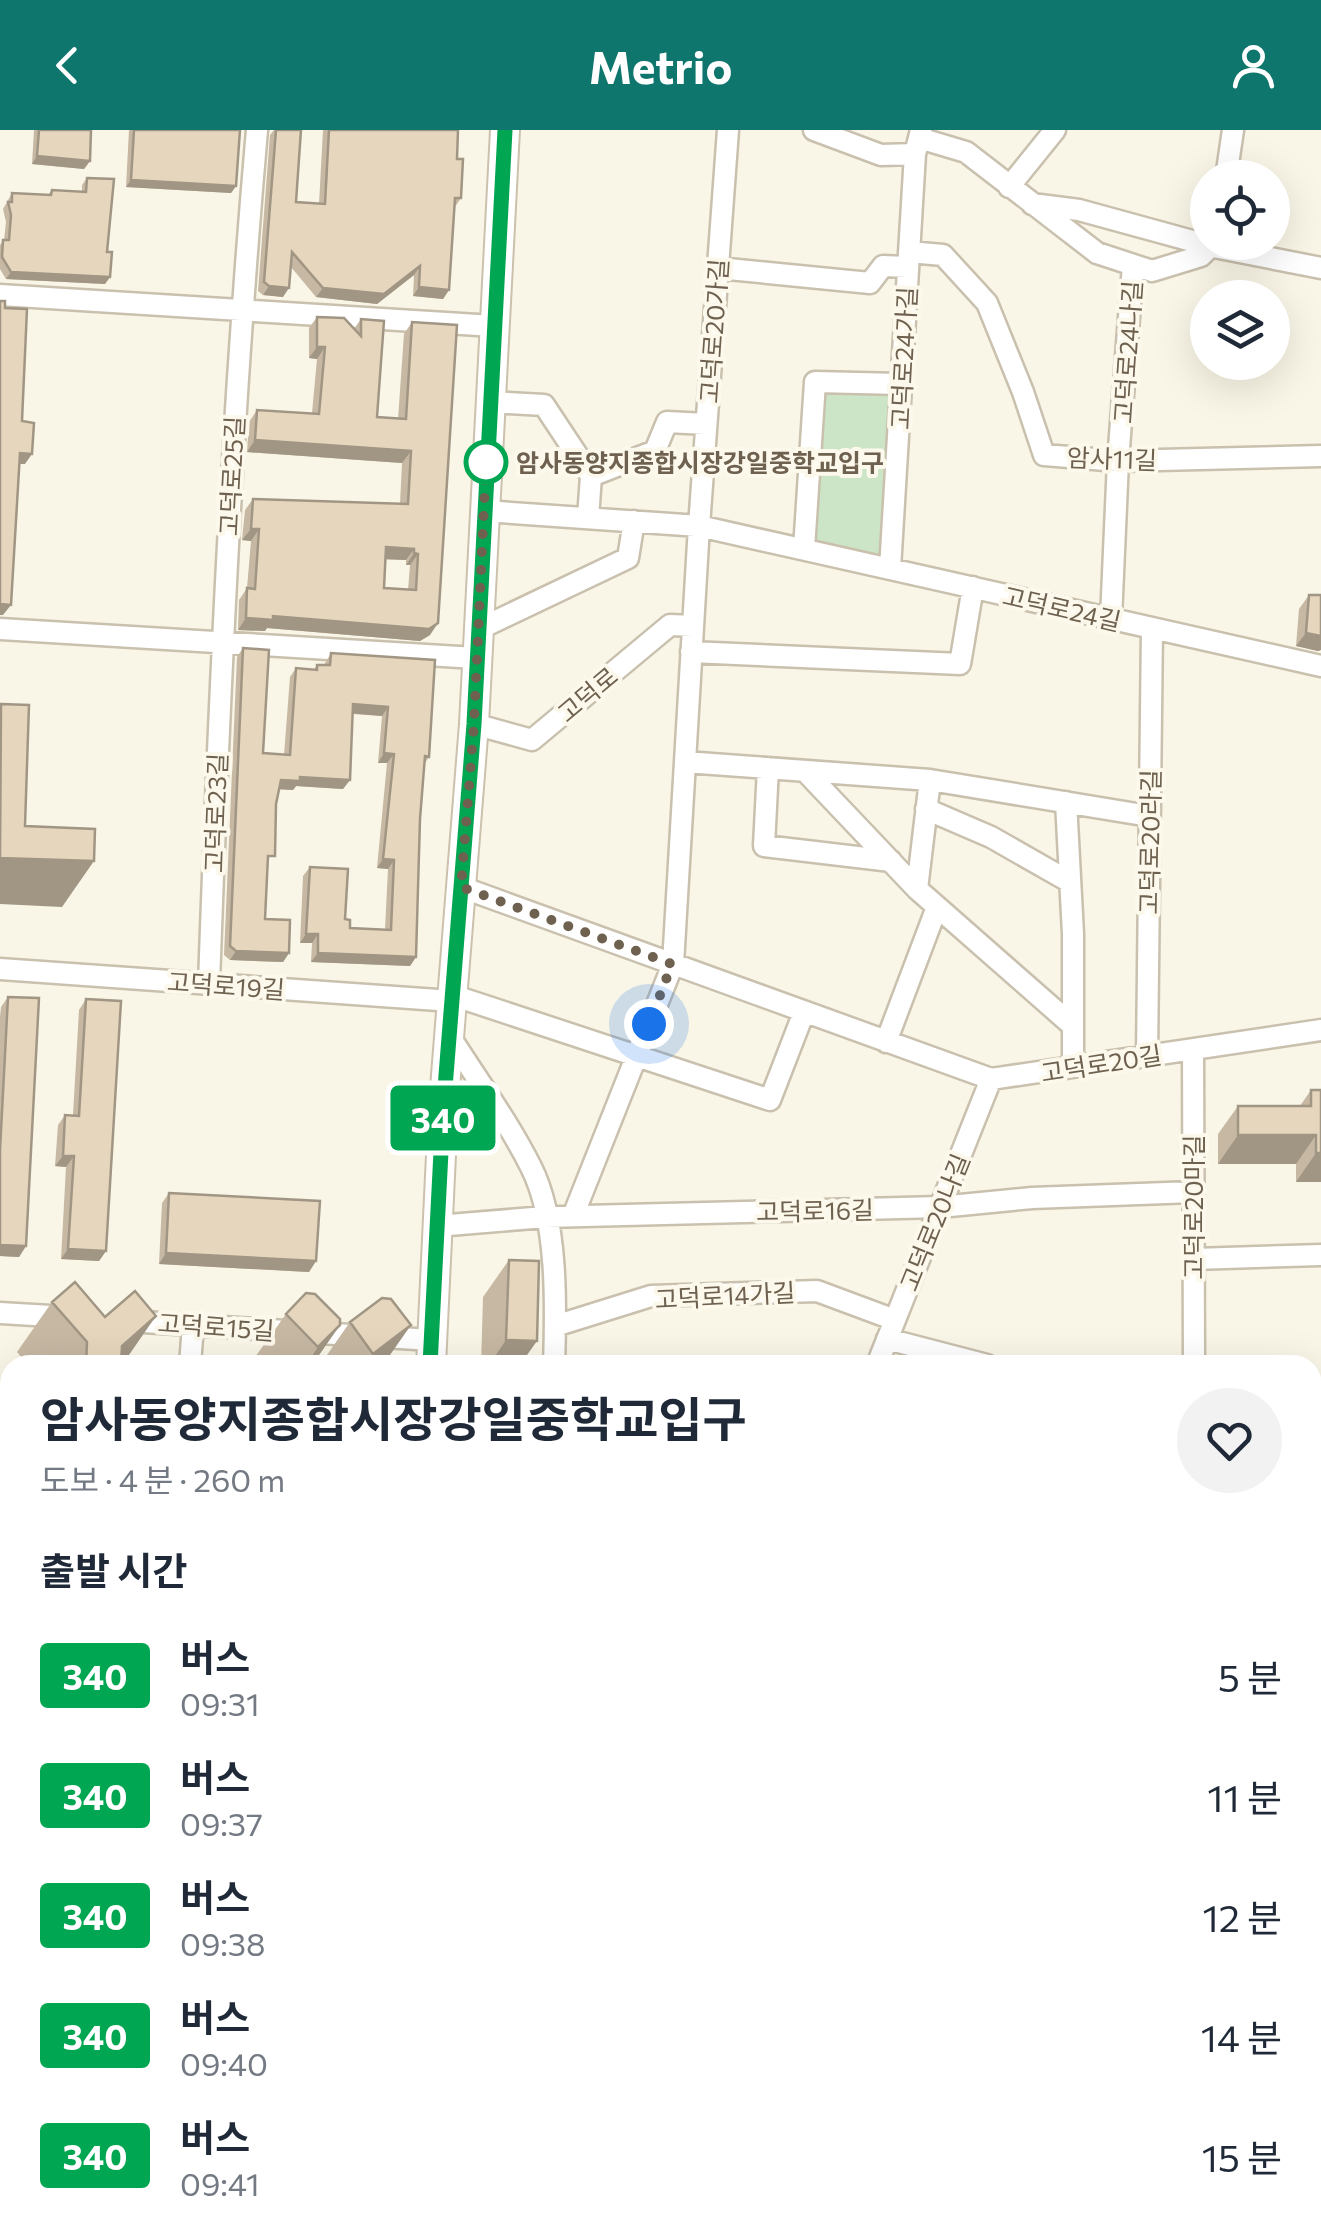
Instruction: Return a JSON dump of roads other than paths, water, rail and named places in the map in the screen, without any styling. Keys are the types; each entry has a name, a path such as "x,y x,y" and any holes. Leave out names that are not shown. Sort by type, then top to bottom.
{"main road":[{"path":"431,1352 449,1035 474,724 505,130"}],"street":[{"name":"고덕로25길","path":"221,642 241,310 257,130"},
{"name":"고덕로20가길","path":"672,964 728,130"},
{"path":"814,130 881,154 919,140 966,152 1097,253 1152,271 1190,260"},
{"path":"1010,187 1055,130"},
{"path":"1229,160 1233,130"},
{"name":"고덕로24가길","path":"890,569 919,140"},
{"path":"1030,204 1078,210 1190,238"},
{"name":"암사11길","path":"909,260 942,255 987,303 1044,455 1118,461 1321,456"},
{"name":"고덕로24가길","path":"718,268 870,283 883,266 909,260"},
{"path":"1285,260 1321,268"},
{"name":"고덕로24나길","path":"1110,618 1134,264"},
{"path":"0,296 494,326"},
{"path":"804,549 815,382 902,384"},
{"path":"490,402 544,405 590,476 588,518"},
{"path":"590,476 655,451 666,422 706,424"},
{"name":"고덕로24길","path":"484,512 699,526 1321,666"},
{"path":"0,629 221,642 477,644 628,558 634,521"},
{"path":"691,652 960,664 973,588"},
{"name":"고덕로","path":"474,724 532,740 670,624 693,626"},
{"name":"고덕로20라길","path":"1147,1056 1152,628"},
{"name":"고덕로23길","path":"208,984 221,642"},
{"path":"685,762 930,780 1150,816"},
{"path":"768,768 764,846 891,861"},
{"path":"805,771 917,889 1073,1026"},
{"path":"917,889 930,780"},
{"path":"1066,802 1073,1067"},
{"path":"926,809 991,837 1070,882"},
{"name":"고덕로20길","path":"461,887 991,1079 1321,1030"},
{"path":"886,1042 937,907"},
{"path":"573,1216 672,964"},
{"name":"고덕로19길","path":"0,969 452,998 770,1100 804,1012"},
{"path":"449,1035 532,1170 556,1282 554,1355"},
{"name":"고덕로20마길","path":"1193,1049 1194,1355"},
{"name":"고덕로20나길","path":"880,1355 991,1079"},
{"name":"고덕로16길","path":"438,1226 545,1217 940,1207 1032,1198 1193,1192"},
{"path":"1194,1258 1321,1255"},
{"name":"고덕로14가길","path":"555,1326 651,1296 817,1291 891,1330 960,1355"},
{"name":"고덕로15길","path":"0,1313 193,1325 431,1352"},
{"path":"191,1355 193,1325"}],"place":[{"name":"암사동양지종합시장강일중학교입구","path":"486,462"}]}
